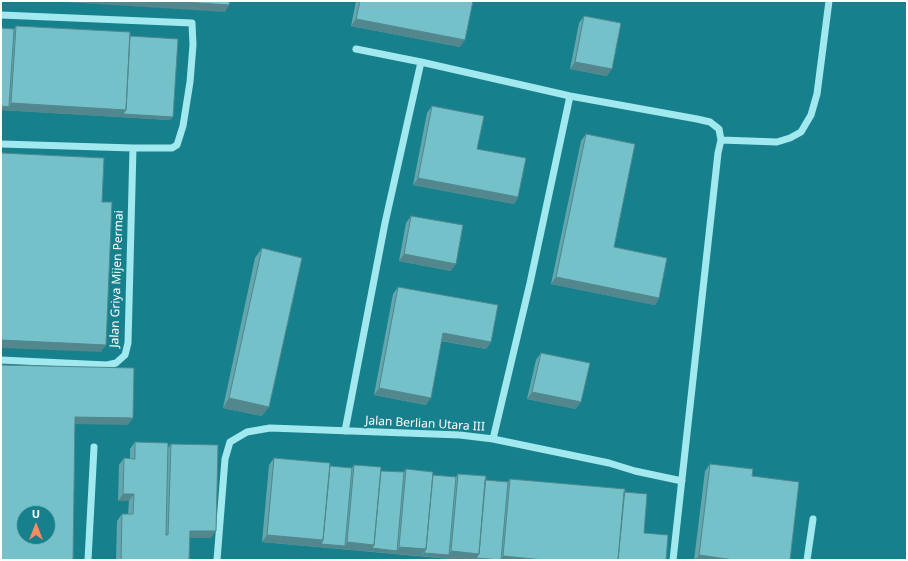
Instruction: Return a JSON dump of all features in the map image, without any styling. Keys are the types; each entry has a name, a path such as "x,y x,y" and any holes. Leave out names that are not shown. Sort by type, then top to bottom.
{"street":[{"path":"722,140 777,142 790,138 800,132 811,115 817,94 828,1"},
{"path":"1,15 192,23 193,45 190,82 183,126 177,145 172,148 1,144"},
{"path":"356,49 421,62 570,96 710,122 720,129 722,140 718,153 673,560"},
{"path":"345,431 385,223 421,62"},
{"path":"493,439 530,283 570,96"},
{"name":"Jalan Griya Mijen Permai","path":"1,360 107,365 116,363 125,355 128,343 133,148"},
{"name":"Jalan Berlian Utara III","path":"217,560 225,459 230,442 247,432 270,428 460,435 493,439 609,463 635,471 682,481"},
{"path":"88,560 94,448"},
{"path":"807,560 813,519"}],"building":[{"path":"169,1 230,1 229,5"},
{"path":"360,1 473,1 465,40 356,19"},
{"path":"584,16 621,23 612,69 575,62"},
{"path":"16,26 130,32 126,110 11,103"},
{"path":"1,28 14,29 9,107 1,106"},
{"path":"130,36 178,39 173,117 123,114 126,110"},
{"path":"432,106 484,116 477,149 526,158 518,197 418,178"},
{"path":"586,134 635,144 614,247 667,258 659,298 556,277"},
{"path":"1,153 104,158 102,202 112,202 106,345 1,340"},
{"path":"411,216 463,225 456,264 404,254"},
{"path":"262,248 302,258 269,407 229,398"},
{"path":"398,287 498,305 491,342 443,333 431,398 379,388"},
{"path":"541,353 590,363 581,402 532,392"},
{"path":"1,365 134,368 133,418 75,417 73,560 1,560"},
{"path":"135,442 168,443 166,535 168,535 171,444 218,445 216,531 190,531 189,560 121,560 122,514 133,514 134,494 123,494 124,458 135,459"},
{"path":"274,458 330,463 323,540 267,535"},
{"path":"710,464 753,469 752,476 799,482 790,560 734,560 699,555"},
{"path":"354,465 381,467 374,545 347,542"},
{"path":"330,466 352,468 345,546 321,544 323,540"},
{"path":"406,469 433,472 426,549 399,547"},
{"path":"381,471 404,472 397,551 372,548 374,545"},
{"path":"458,474 486,476 479,554 451,551"},
{"path":"433,475 456,477 449,555 424,553 426,549"},
{"path":"510,479 625,489 618,560 544,560 503,556"},
{"path":"485,480 508,482 501,560 476,558 479,554"},
{"path":"624,492 647,494 644,533 668,535 666,560 618,560"}]}
